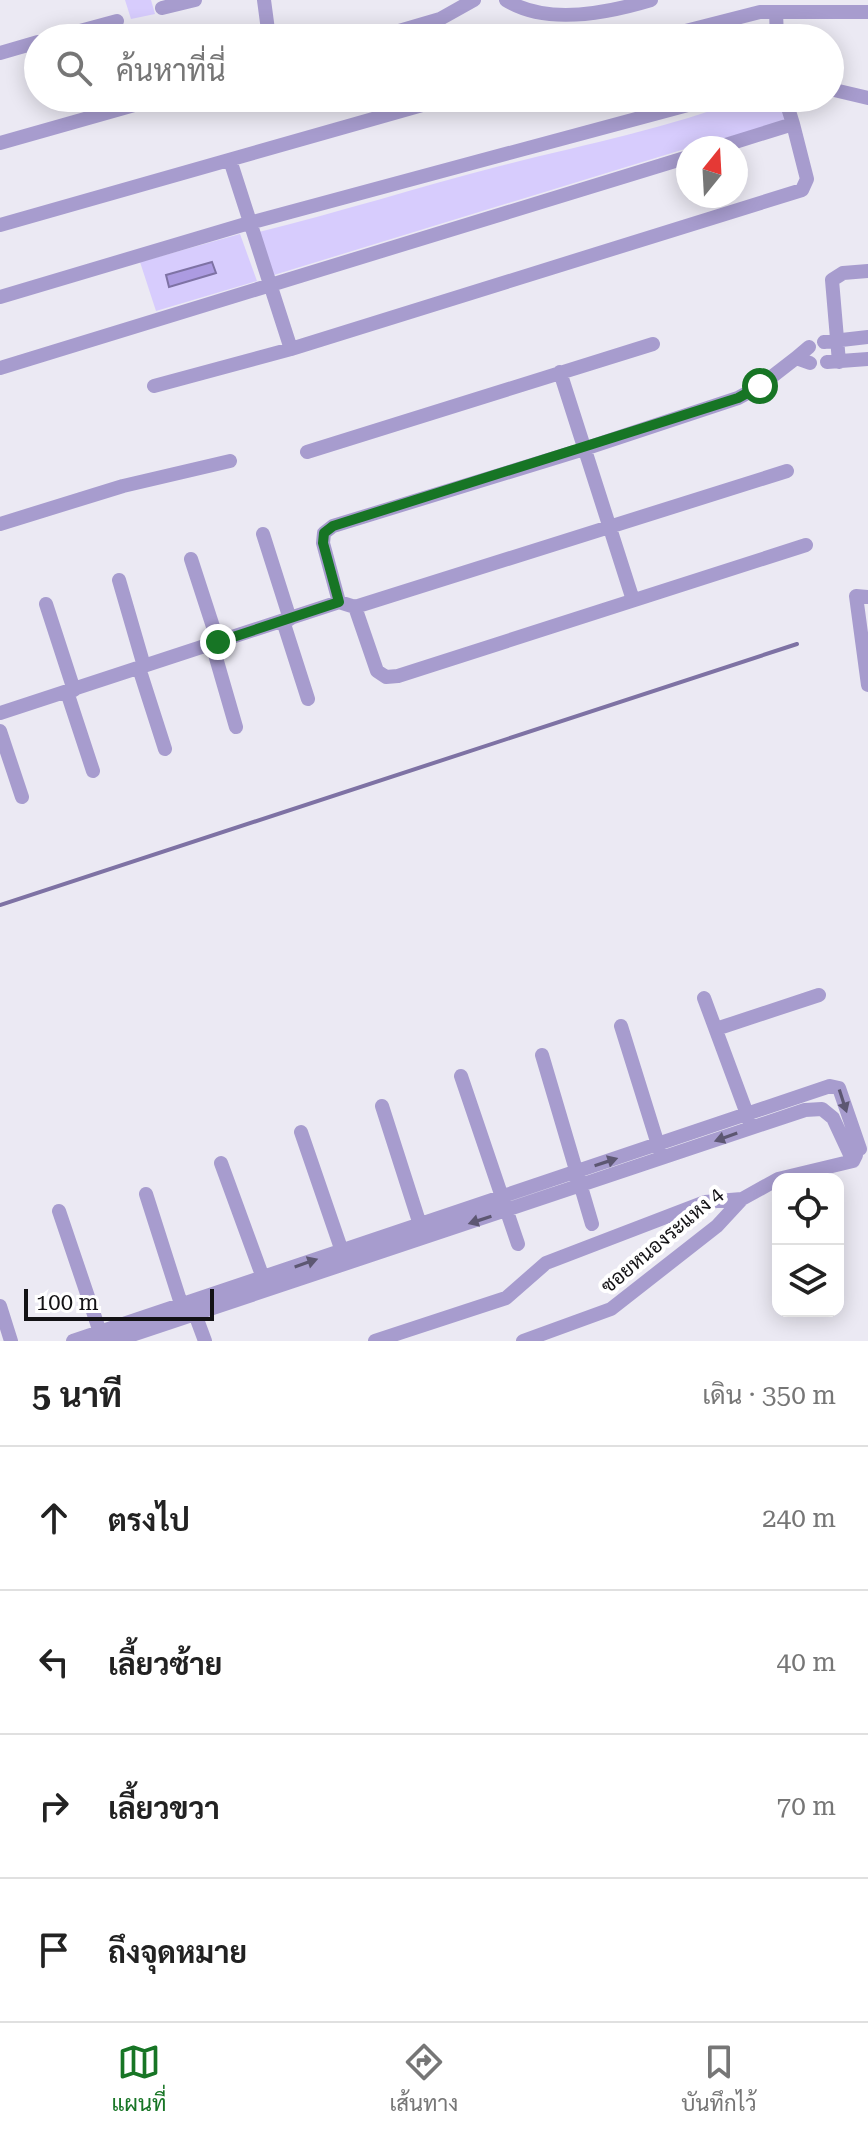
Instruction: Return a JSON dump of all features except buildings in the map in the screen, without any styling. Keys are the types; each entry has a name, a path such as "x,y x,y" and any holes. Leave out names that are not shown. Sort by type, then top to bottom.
{"street":[{"path":"162,8 195,0"},
{"path":"264,0 268,24"},
{"path":"423,24 440,19 474,0"},
{"path":"506,0 550,13 580,15 651,0"},
{"path":"776,12 776,24"},
{"path":"707,24 732,17 776,12 868,12"},
{"path":"106,24 117,21"},
{"path":"0,53 24,46"},
{"path":"844,92 868,98"},
{"path":"0,143 110,112"},
{"path":"0,225 398,112"},
{"path":"0,297 249,223 662,112"},
{"path":"154,386 291,349 802,190 807,179 789,112"},
{"path":"748,138 793,124"},
{"path":"230,160 291,349"},
{"path":"0,368 676,161"},
{"path":"868,271 843,273 832,280 831,341 833,362 868,359"},
{"path":"831,341 868,337"},
{"path":"307,452 653,344"},
{"path":"339,602 323,543 324,533 333,526 584,449 748,394 803,360 809,347"},
{"path":"560,372 633,600"},
{"path":"0,524 123,486 230,461"},
{"path":"0,713 339,602 355,607 787,471"},
{"path":"263,534 308,699"},
{"path":"355,607 377,671 386,677 806,545"},
{"path":"191,559 236,727"},
{"path":"119,580 165,749"},
{"path":"868,597 856,596 868,685"},
{"path":"46,604 93,771"},
{"path":"0,731 22,797"},
{"path":"716,1029 819,995"},
{"path":"704,998 750,1120"},
{"path":"621,1026 661,1152"},
{"path":"542,1055 592,1224"},
{"path":"461,1076 518,1244"},
{"path":"114,1341 265,1284 661,1152 750,1120 818,1089 839,1088 860,1153"},
{"path":"382,1106 422,1231"},
{"path":"750,1120 822,1109 833,1118 860,1153"},
{"path":"301,1132 344,1258"},
{"name":"ซอยหนองระแหง 4","path":"797,1173 860,1153"},
{"path":"221,1163 265,1284"},
{"name":"ซอยหนองระแหง 4","path":"523,1341 611,1309 717,1226 742,1199 772,1182"},
{"path":"146,1194 187,1312 205,1341"},
{"path":"375,1341 506,1298 546,1263 705,1202 742,1199"},
{"path":"59,1211 101,1337"},
{"path":"0,1306 11,1341"},
{"path":"73,1341 101,1337 187,1312"}],"shaded area":[{"path":"125,0 151,0 155,14 131,19"},
{"path":"706,112 783,112 787,122 734,136 676,136 676,152 274,275 259,232 500,166 655,128"},
{"path":"240,234 257,281 156,311 140,262"},
{"path":"212,262 216,273 169,287 166,275"}],"waterway":[{"path":"0,905 797,644"}],"route":[{"path":"218,642 339,602 323,543 324,533 333,526 584,449 738,398 760,386"}]}
